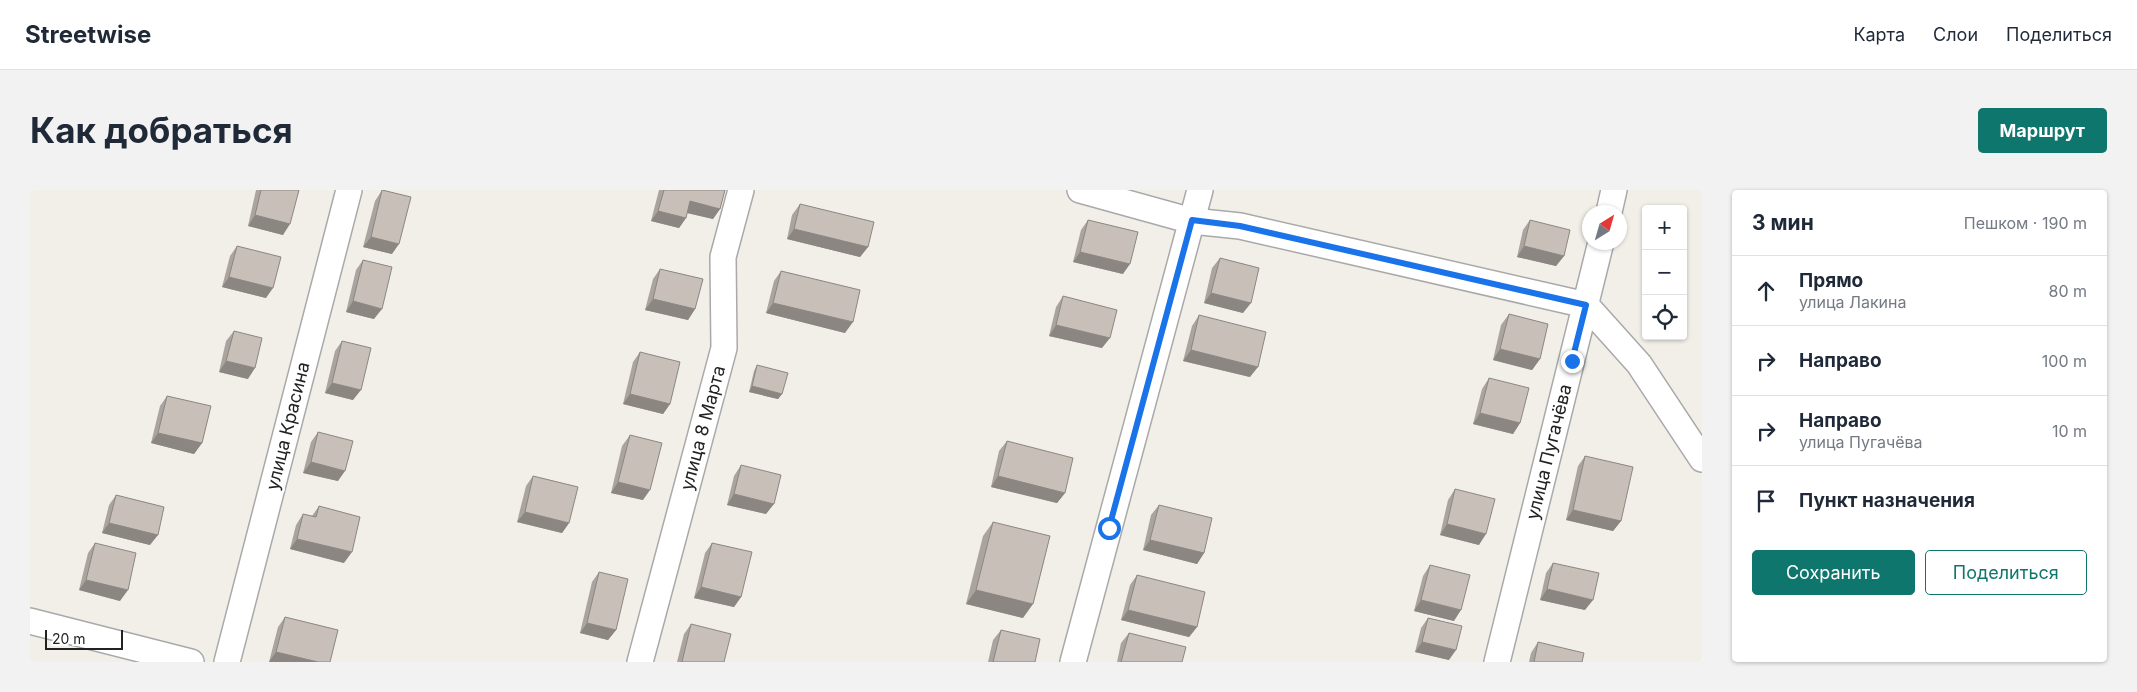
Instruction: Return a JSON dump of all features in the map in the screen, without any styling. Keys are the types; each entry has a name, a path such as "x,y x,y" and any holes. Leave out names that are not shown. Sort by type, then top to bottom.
{"street":[{"name":"улица Красина","path":"227,662 349,190"},
{"name":"улица 8 Марта","path":"640,662 724,348 724,257 741,190"},
{"path":"1080,190 1192,220 1240,226 1586,305 1639,364 1702,459"},
{"path":"1073,662 1200,190"},
{"path":"1611,205 1614,190"},
{"name":"улица Пугачёва","path":"1497,662 1599,250"},
{"path":"30,621 191,662"}],"building":[{"path":"261,190 299,190 290,224 255,215"},
{"path":"382,190 411,197 399,244 371,237"},
{"path":"664,190 725,190 720,209 690,201 686,218 658,211"},
{"path":"800,204 874,222 868,247 794,229"},
{"path":"1088,220 1138,232 1130,264 1080,252"},
{"path":"1530,220 1570,230 1564,256 1524,246"},
{"path":"237,246 281,257 273,288 229,277"},
{"path":"1220,258 1259,268 1251,303 1211,293"},
{"path":"363,260 392,267 382,309 353,301"},
{"path":"660,269 703,279 695,309 653,299"},
{"path":"781,271 860,290 853,322 773,303"},
{"path":"1063,296 1117,310 1110,338 1056,325"},
{"path":"1509,314 1548,324 1540,359 1500,349"},
{"path":"1199,315 1266,332 1258,367 1191,350"},
{"path":"234,331 262,338 255,368 226,361"},
{"path":"342,341 371,348 361,390 332,383"},
{"path":"640,352 680,362 670,404 630,394"},
{"path":"757,365 788,373 782,394 752,386"},
{"path":"1489,378 1529,388 1520,423 1480,413"},
{"path":"167,396 211,406 202,443 158,433"},
{"path":"318,432 353,441 345,471 311,462"},
{"path":"630,435 662,443 650,490 618,482"},
{"path":"1007,441 1073,458 1065,493 998,476"},
{"path":"1585,456 1633,467 1621,521 1573,510"},
{"path":"741,465 781,475 774,504 734,494"},
{"path":"533,476 578,487 569,523 525,512"},
{"path":"1455,489 1495,499 1486,534 1447,524"},
{"path":"116,495 164,507 158,535 109,523"},
{"path":"1159,505 1212,518 1204,553 1150,540"},
{"path":"319,506 360,517 352,552 297,539 303,514 316,517"},
{"path":"993,522 1050,536 1033,604 976,590"},
{"path":"95,543 136,553 128,590 86,580"},
{"path":"712,543 752,552 741,597 701,587"},
{"path":"1553,563 1599,573 1593,600 1547,589"},
{"path":"1430,565 1470,575 1461,610 1421,600"},
{"path":"599,572 628,579 616,630 587,623"},
{"path":"1137,575 1205,592 1197,627 1128,610"},
{"path":"285,617 338,630 330,662 318,662 276,652"},
{"path":"1428,618 1462,626 1456,650 1422,642"},
{"path":"691,624 731,634 724,662 682,662"},
{"path":"1001,630 1040,639 1035,662 993,662"},
{"path":"1129,633 1186,647 1182,662 1121,662"},
{"path":"1538,642 1584,653 1582,662 1534,662"}],"route":[{"path":"1109,528 1192,220 1240,226 1586,305 1572,361"}]}
